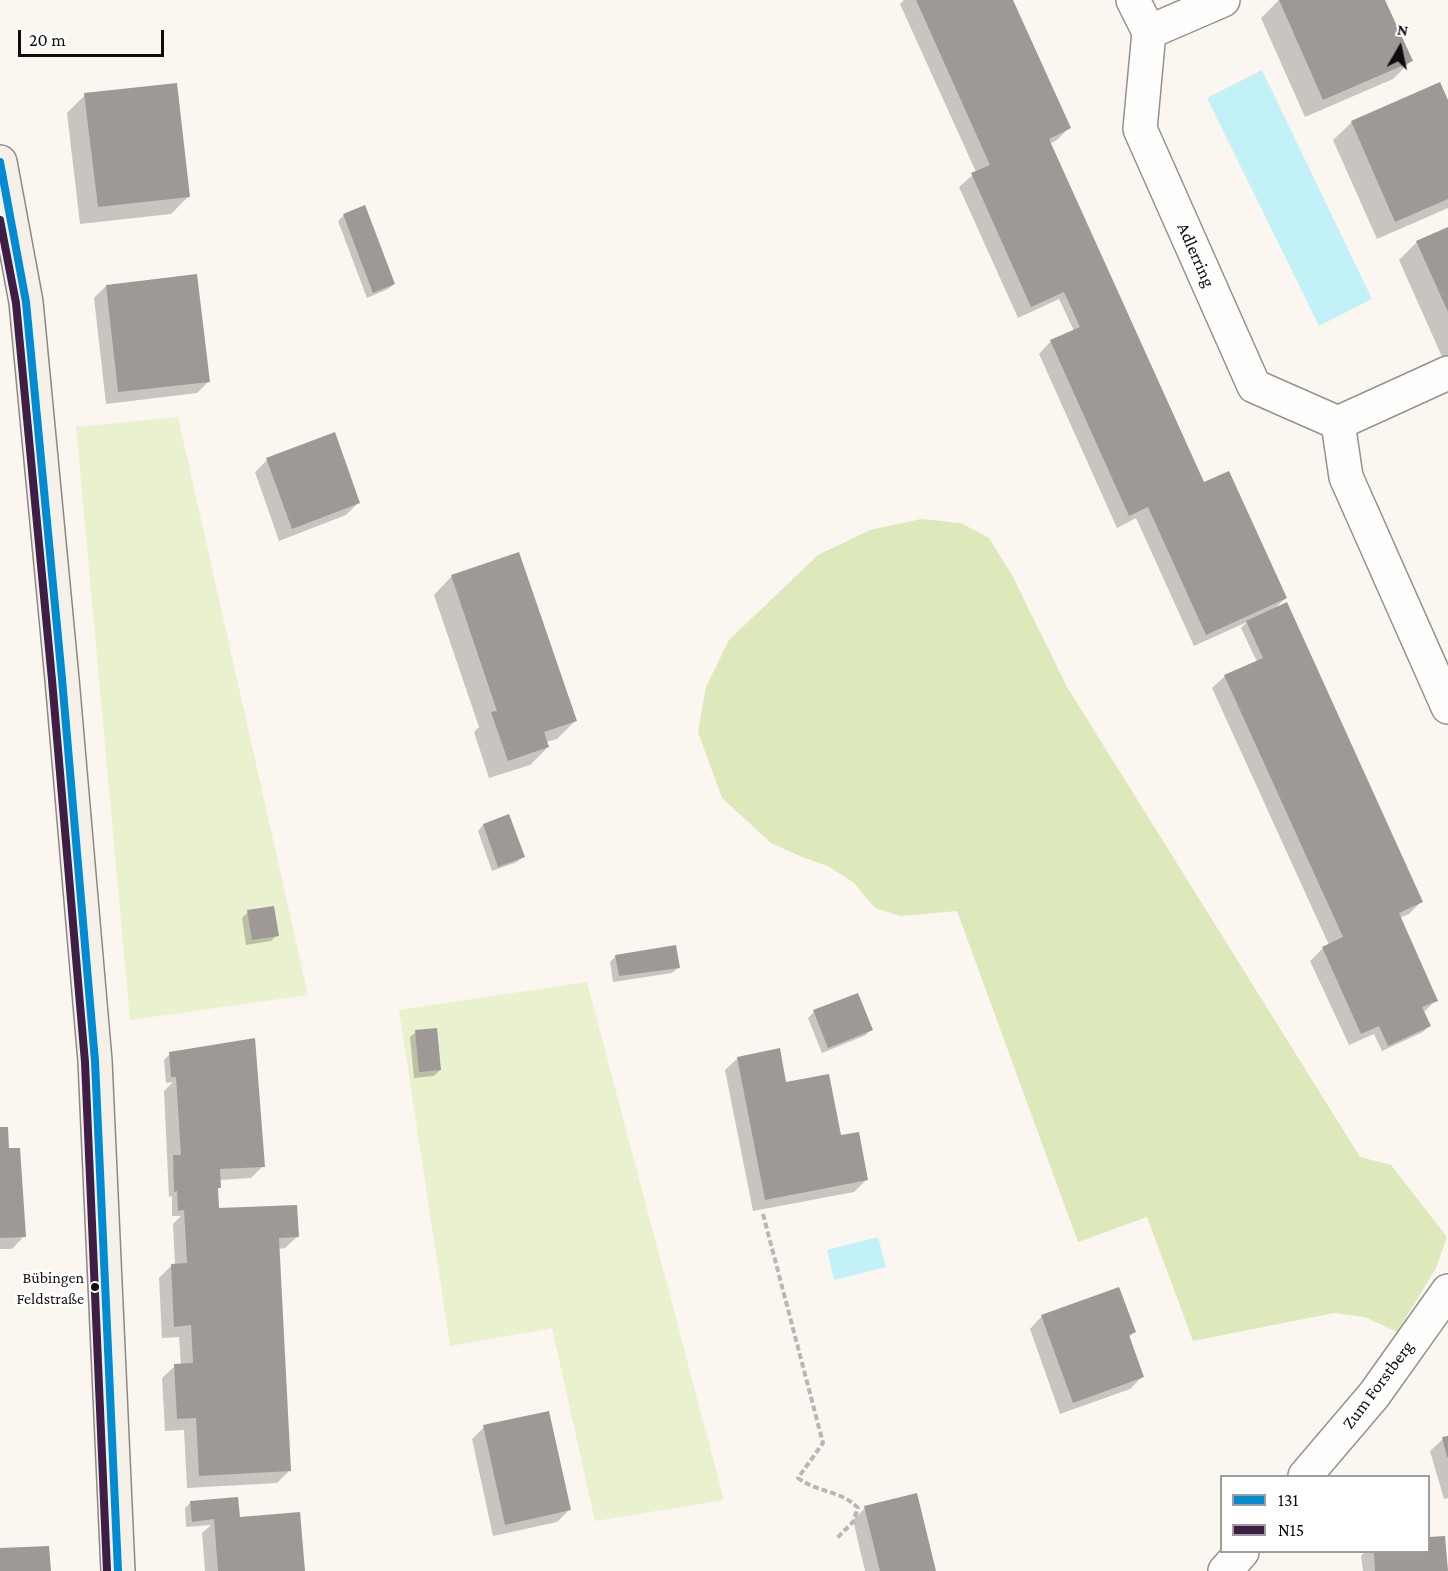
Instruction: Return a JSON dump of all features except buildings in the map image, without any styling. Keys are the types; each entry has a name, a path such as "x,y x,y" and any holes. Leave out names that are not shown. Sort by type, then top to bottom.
{"street":[{"path":"1133,0 1149,32 1223,0"},
{"name":"Adlerring","path":"1149,32 1140,129 1254,387 1338,423"},
{"path":"0,162 26,302 95,1061 118,1571"},
{"path":"1448,373 1338,423 1346,477 1448,707"},
{"name":"Zum Forstberg","path":"1306,1475 1374,1395 1448,1291"},
{"path":"1226,1571 1240,1553"}],"path":[{"path":"763,1214 823,1443 798,1478 808,1486 849,1498 858,1508 853,1522 836,1539"}],"green space":[{"path":"178,417 308,995 130,1020 76,427"},
{"path":"921,519 961,523 989,538 1013,577 1067,687 1360,1157 1391,1165 1447,1237 1436,1268 1397,1332 1365,1317 1334,1313 1193,1341 1147,1217 1078,1242 957,911 900,916 875,908 854,883 828,866 771,843 722,798 698,732 706,687 729,640 818,555 870,530"},
{"path":"587,982 724,1500 595,1521 552,1328 450,1346 399,1010"}],"water":[{"path":"1262,70 1372,299 1319,326 1207,98"},
{"path":"878,1237 886,1267 834,1280 827,1250"}],"transit line":[{"name":"131","path":"0,162 26,302 95,1061 118,1571"},
{"name":"N15","path":"0,220 16,303 85,1062 107,1571"}],"place":[{"name":"Bübingen Feldstraße","path":"95,1287"}]}
